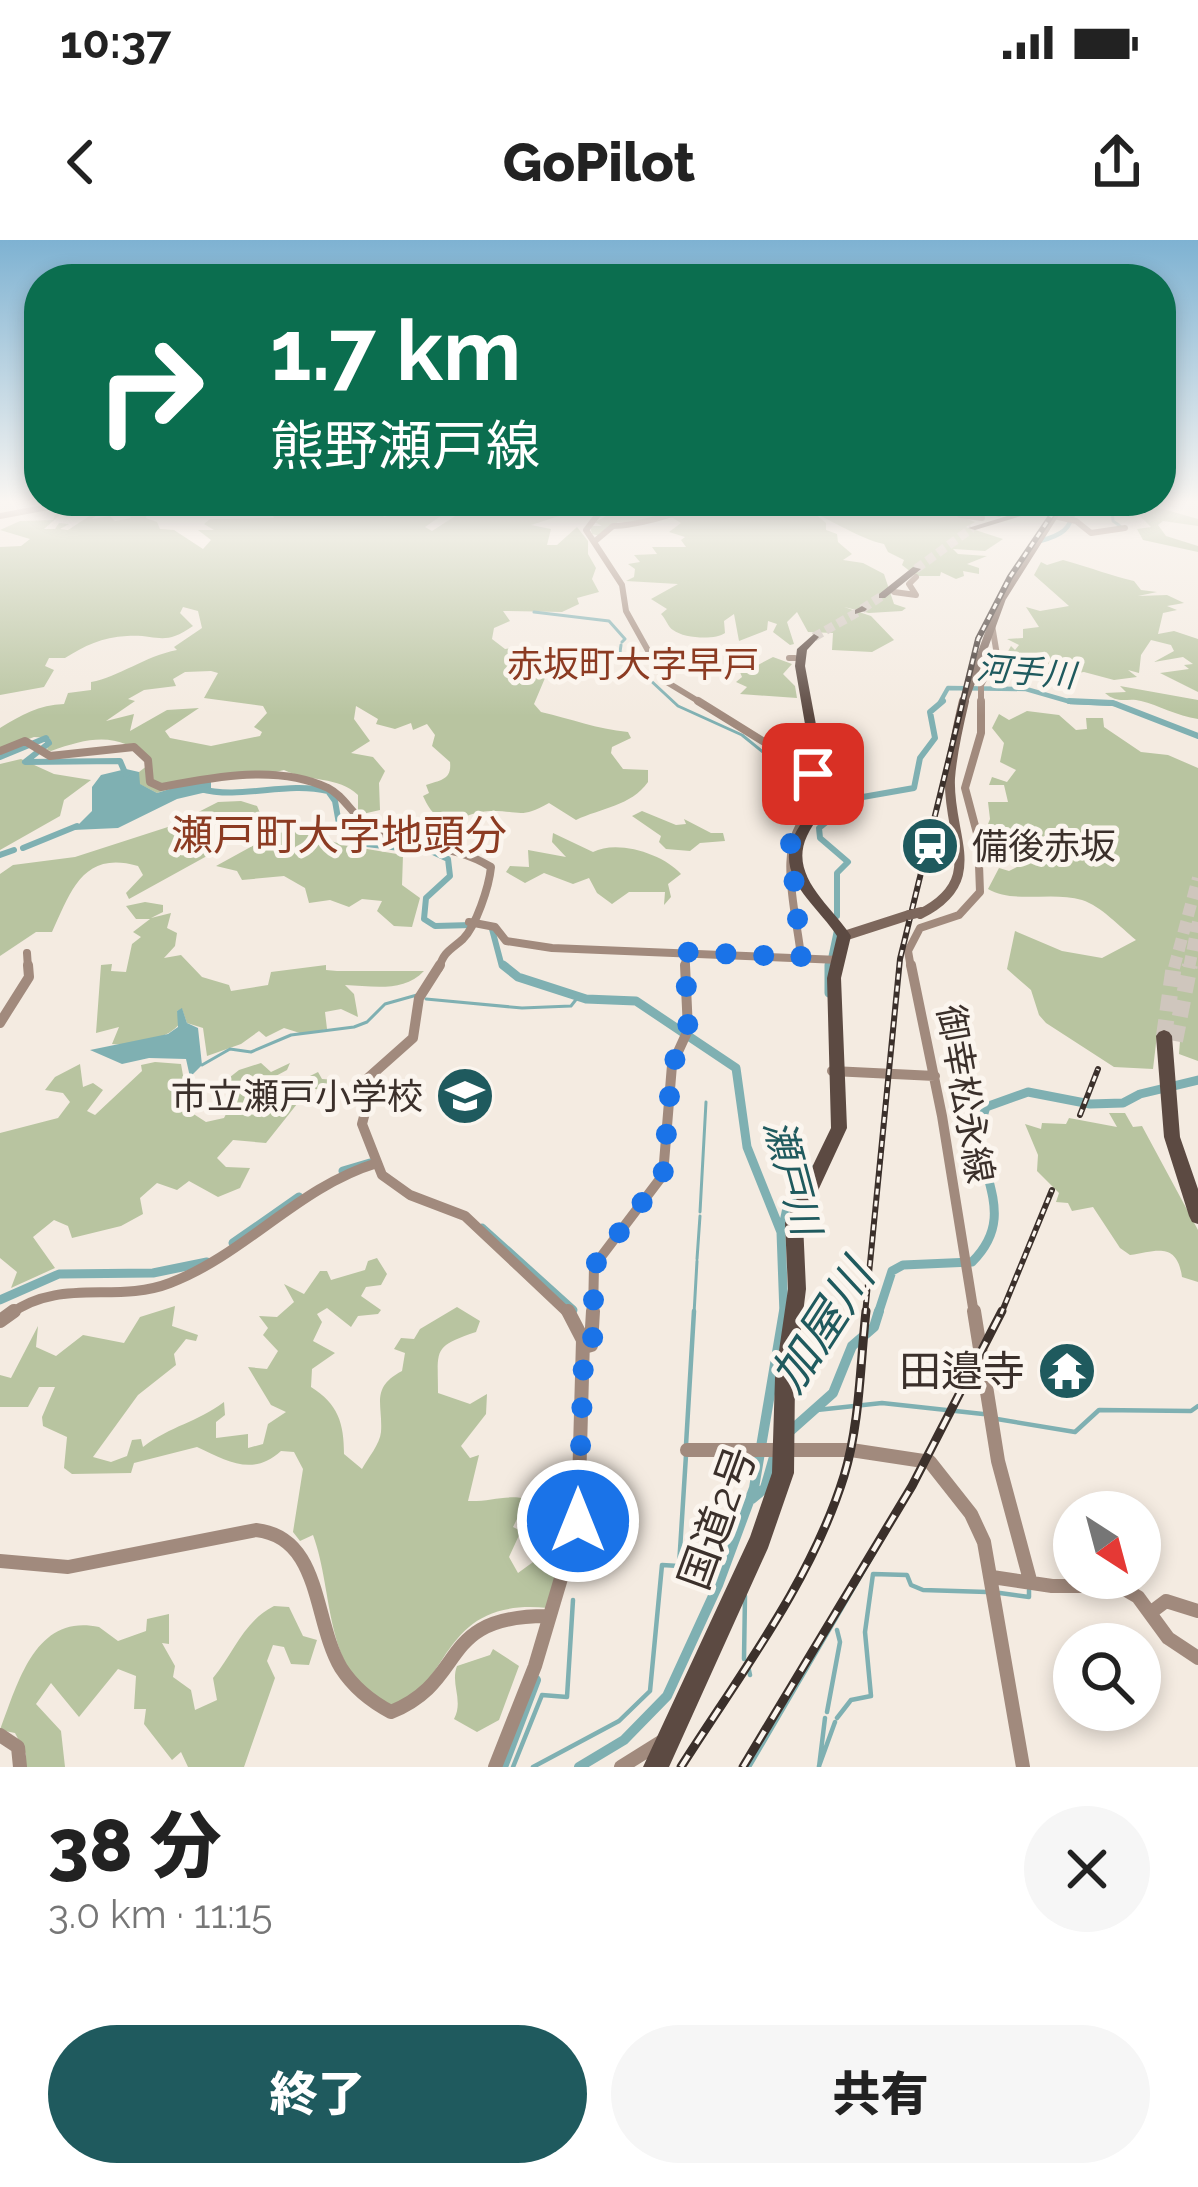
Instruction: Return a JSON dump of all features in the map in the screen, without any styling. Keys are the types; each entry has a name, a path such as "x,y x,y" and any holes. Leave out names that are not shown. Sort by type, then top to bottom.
{"highway":[{"path":"892,587 914,574"},
{"path":"802,661 825,805 795,855 799,875 846,936"},
{"name":"国道2号","path":"664,1757 760,1540 787,1441 785,1378 796,1303 791,1213 837,1137 834,987 836,959 846,936"},
{"path":"1169,1039 1172,1120 1198,1216"},
{"path":"1172,1120 1198,1205"}],"main road":[{"path":"846,936 942,904 956,889 961,866 950,785 992,625 1015,574"}],"street":[{"path":"615,574 626,610 665,681 815,776 816,807 805,832 790,841 801,957"},
{"path":"892,587 914,596 909,584 915,574"},
{"name":"御幸松永線","path":"992,625 997,655 976,686 981,733 965,788 978,837 980,892 959,914 920,928 908,951 968,1262 998,1461 1030,1580"},
{"path":"0,751 22,742 38,743 45,754 56,756 128,746 148,760 150,782 156,786 233,773 331,789 345,813 363,825 399,840 465,852 487,862 492,871 489,889 472,910 466,938 444,952 435,979 420,996 413,1038 368,1078 370,1094 362,1124 377,1163 396,1188 465,1216 506,1250 566,1307 586,1347"},
{"path":"469,924 495,926 506,940 545,947 836,959"},
{"path":"495,1767 526,1694 580,1511 578,1442 594,1266 663,1175 672,1066 687,1035 685,952"},
{"path":"0,1023 29,977 27,953"},
{"path":"836,1071 934,1076"},
{"path":"0,1321 42,1295 124,1293 179,1280 211,1265 282,1209 351,1168 377,1163"},
{"path":"687,1450 751,1448 787,1441 930,1462 971,1514 992,1577 1023,1767"},
{"path":"0,1562 68,1567 256,1530 277,1532 305,1560 339,1665 359,1694 391,1712 414,1702 477,1628 503,1617 549,1616"},
{"path":"992,1577 1052,1586 1119,1586 1138,1597 1168,1638 1198,1658"},
{"path":"1150,1612 1166,1600 1198,1611"},
{"path":"0,1736 18,1747 20,1767"},
{"path":"621,1767 658,1742 664,1757"}],"green space":[{"path":"0,574 594,574 599,592 577,598 579,604 562,612 503,611 510,621 494,628 492,639 505,649 529,645 533,659 548,671 534,704 541,712 628,732 631,738 612,747 611,753 623,769 648,770 648,782 624,801 576,820 549,803 526,813 492,811 446,820 430,809 423,796 429,793 426,785 444,778 450,768 450,762 432,746 435,735 427,724 413,730 411,723 395,729 376,724 378,719 356,706 354,719 370,741 351,753 373,757 385,771 379,783 380,810 358,815 358,795 350,789 284,770 259,776 216,774 157,793 139,784 139,772 152,762 116,741 79,742 51,751 47,750 50,738 34,737 0,750 0,728 8,723 38,709 64,704 68,693 91,690 91,682 177,650 174,647 202,628 198,611 183,607 180,613 193,626 183,632 167,638 109,638 65,658 49,658 45,666 54,670 44,687 0,695","holes":["185,672 218,673 204,698 263,706 267,713 254,727 262,732 260,736 211,746 170,738 165,731 199,708 167,710 130,731 134,714 106,721 144,690 176,686 173,679"]},
{"path":"884,574 894,604 906,608 869,613 844,607 871,616 894,640 872,652 832,650 833,633 808,632 797,612 787,622 794,644 790,645 773,632 777,624 768,621 767,630 739,641 734,614 724,621 725,633 692,637 673,630 661,614 667,609 651,599 678,584 626,581 634,577"},
{"path":"1111,574 1134,581 1141,590 1157,592 1138,596 1167,595 1184,603 1167,606 1177,610 1163,613 1158,634 1174,631 1198,639 1198,692 1160,673 1189,669 1184,665 1193,664 1183,657 1154,662 1174,651 1171,645 1151,640 1141,655 1139,673 1128,670 1137,677 1114,680 1084,672 1063,675 1028,663 1023,666 1006,655 1011,646 1015,650 1019,645 1007,639 1023,638 1023,629 1039,627 1026,607 1040,611 1069,606 1034,575"},
{"path":"744,654 758,665 773,657 792,664 783,674 795,686 797,698 740,694 747,687 736,682 742,677 735,660 728,662"},
{"path":"1120,686 1198,700 1198,719 1105,693 1126,692"},
{"path":"1027,711 1059,715 1076,730 1087,729 1086,718 1103,718 1104,727 1141,752 1168,755 1198,768 1198,1061 1179,1054 1180,1041 1157,1035 1153,1069 1114,1067 1046,1023 1031,990 1007,969 1015,931 1062,951 1102,958 1136,940 1082,900 1009,896 988,889 999,868 1009,871 1021,865 1001,850 1013,849 1014,843 984,834 990,819 988,802 1008,802 1004,785 989,785 992,777 1007,782 1016,770 1000,762 1004,743 992,728 999,714 1009,720"},
{"path":"21,759 54,774 91,780 64,800 60,816 0,850 0,764"},
{"path":"218,802 257,806 260,813 242,834 216,851 129,899 126,893 143,875 138,866 119,863 92,869 73,889 52,932 36,932 0,956 0,874 13,865 75,857 171,826"},
{"path":"642,811 676,825 686,824 684,819 711,833 723,833 725,841 700,843 690,851 666,849 659,842 661,836 632,816"},
{"path":"302,831 343,845 403,855 402,885 420,898 412,927 394,926 377,911 382,901 362,899 349,907 330,900 309,903 305,888 284,876 242,880 237,871 216,866 276,833"},
{"path":"553,833 593,852 614,847 640,851 681,874 668,884 671,897 664,905 665,892 629,892 612,904 597,893 589,878 573,884 544,873 525,883 506,872 510,866 529,867 528,850 566,857 552,842"},
{"path":"163,905 163,912 151,918 171,913 167,928 177,933 175,946 164,958 181,955 202,977 229,985 231,991 268,985 271,972 326,965 326,970 337,971 424,971 397,985 345,985 354,994 358,1017 341,1009 325,1012 327,1029 303,1034 284,1028 266,1037 259,1031 241,1044 207,1056 203,1028 187,1023 182,1009 177,1011 180,1023 159,1038 112,1044 119,1027 96,1033 101,965 112,964 111,971 126,972 132,944 141,937 133,932 150,919 136,919 126,906"},
{"path":"261,1063 271,1072 290,1063 287,1070 259,1085 259,1091 287,1087 291,1078 302,1080 318,1072 322,1079 337,1080 328,1093 310,1087 290,1091 297,1104 266,1143 233,1140 217,1158 226,1167 250,1168 240,1188 218,1197 189,1181 177,1190 157,1183 140,1198 143,1214 121,1226 72,1238 68,1226 54,1220 33,1237 55,1268 11,1288 17,1272 0,1258 0,1133 58,1118 70,1102 63,1093 45,1090 55,1077 80,1064 83,1087 93,1083 103,1090 87,1111 95,1115 142,1071 141,1065 181,1064 184,1081 178,1104 206,1122 224,1118 237,1093 197,1084 225,1081 239,1070"},
{"path":"1109,1113 1125,1113 1133,1127 1142,1126 1198,1230 1198,1282 1182,1277 1170,1253 1130,1255 1120,1248 1093,1207 1072,1211 1068,1203 1056,1202 1059,1193 1037,1171 1038,1155 1025,1124 1041,1129 1042,1123 1066,1124 1069,1118 1117,1127"},
{"path":"377,1258 387,1274 381,1285 366,1287 361,1296 381,1310 378,1314 358,1316 351,1327 327,1308 317,1314 322,1322 313,1341 335,1353 312,1369 311,1387 338,1415 344,1454 362,1469 376,1446 382,1390 402,1371 405,1353 394,1349 401,1338 414,1339 420,1329 457,1307 480,1321 476,1332 440,1352 438,1393 470,1404 487,1394 486,1414 461,1446 470,1458 479,1455 468,1501 527,1499 513,1527 521,1531 509,1557 518,1573 551,1549 549,1525 555,1529 563,1559 548,1608 512,1608 485,1616 465,1630 426,1683 390,1708 352,1675 334,1631 313,1535 300,1541 293,1532 303,1469 294,1452 281,1451 250,1465 197,1447 134,1463 131,1473 72,1474 64,1468 67,1437 43,1426 42,1417 55,1387 39,1387 28,1407 0,1407 0,1375 11,1378 38,1326 36,1347 56,1356 83,1335 124,1343 140,1317 175,1306 172,1326 198,1335 196,1341 186,1339 174,1354 176,1365 138,1395 93,1457 111,1462 127,1456 132,1440 141,1439 143,1447 224,1402 225,1415 216,1422 216,1438 248,1434 248,1448 263,1444 268,1424 286,1412 271,1405 248,1367 267,1369 278,1351 263,1335 268,1328 259,1316 277,1317 294,1302 284,1284 304,1294 320,1271 327,1271 331,1280 365,1270 368,1261"},
{"path":"274,1606 289,1607 303,1636 317,1640 309,1665 291,1664 284,1647 273,1645 267,1661 275,1678 244,1767 188,1767 181,1752 172,1760 144,1724 146,1709 134,1709 136,1676 118,1669 79,1717 51,1683 36,1704 61,1731 65,1767 25,1767 26,1754 15,1733 0,1730 32,1656 59,1631 77,1625 99,1627 118,1641 146,1631 147,1619 169,1614 169,1644 162,1643 175,1666 173,1677 191,1690 195,1710 217,1700 213,1678 247,1629"},
{"path":"493,1649 519,1666 499,1720 477,1732 454,1719 458,1705 455,1673 457,1666 490,1655"}],"water":[{"path":"126,769 139,772 140,784 157,793 211,776 211,791 177,799 118,828 73,830 92,811 92,787 101,775"},
{"path":"182,1008 187,1023 198,1028 202,1065 190,1077 186,1059 149,1058 122,1064 90,1050 168,1034 178,1027 177,1011"}],"waterway":[{"path":"534,612 609,621 625,639 622,642"},
{"path":"621,645 620,652 630,662"},
{"path":"631,665 647,678"},
{"path":"649,679 678,706 742,735 812,792"},
{"name":"河手川","path":"939,704 948,688 1026,689 1071,702 1115,704"},
{"name":"河手川","path":"837,916 837,873 848,862 820,838 819,828 857,798 914,788 920,758 935,738 930,712 943,701"},
{"name":"河手川","path":"1069,701 1115,704"},
{"name":"河手川","path":"1115,704 1198,736"},
{"path":"0,757 46,738 49,743 25,762 120,761 126,775"},
{"name":"瀬戸川","path":"200,789 328,791 335,801 342,841 433,852 448,859 450,876 426,898 424,919 435,926 472,925"},
{"path":"23,848 77,826"},
{"path":"0,855 14,850"},
{"name":"瀬戸川","path":"492,929 501,963 507,968"},
{"name":"河手川","path":"829,968 837,930"},
{"name":"瀬戸川","path":"503,965 518,977 586,999 636,1001 736,1068 747,1147 781,1232 784,1312"},
{"name":"河手川","path":"829,968 829,993"},
{"path":"202,1065 230,1049 251,1052 291,1035 354,1027 367,1022 385,1004 417,995"},
{"path":"426,999 522,1008 571,1006 578,997"},
{"name":"加屋川","path":"878,1314 892,1271 903,1265 972,1262 987,1243 994,1205 982,1149 986,1107 1028,1092 1090,1104 1123,1103 1140,1094 1198,1080"},
{"path":"700,1212 706,1102"},
{"path":"343,1171 370,1163"},
{"name":"河手川","path":"782,1231 787,1208 812,1170"},
{"path":"233,1243 299,1197"},
{"path":"697,1259 700,1216"},
{"path":"482,1228 573,1310"},
{"path":"694,1314 697,1261"},
{"path":"0,1300 59,1274 153,1273 207,1262"},
{"path":"686,1445 694,1311"},
{"name":"加屋川","path":"788,1433 833,1393 852,1346 874,1327 879,1311"},
{"name":"瀬戸川","path":"579,1767 624,1740 667,1696 718,1585 754,1488 784,1312"},
{"path":"817,1410 882,1403 983,1414"},
{"path":"997,1419 1075,1432 1099,1410 1191,1411 1198,1406"},
{"name":"加屋川","path":"752,1499 765,1488 776,1450"},
{"path":"533,1767 619,1721 650,1691 662,1565 679,1566 686,1455"},
{"path":"749,1767 923,1469"},
{"path":"837,1718 851,1700 871,1696 865,1632 873,1574 907,1575 911,1585 923,1590 987,1592"},
{"path":"1000,1593 1029,1597 1029,1590"},
{"path":"744,1659 745,1596"},
{"path":"513,1767 542,1695 567,1697 573,1600"},
{"path":"827,1712 840,1642 837,1630"},
{"path":"748,1666 750,1675"},
{"path":"503,1767 536,1680"},
{"path":"819,1765 825,1718"},
{"path":"819,1765 835,1722"}],"tunnel":[{"path":"862,609 882,596"},
{"path":"814,637 858,612"},
{"path":"1174,968 1198,878"},
{"path":"1189,968 1198,922"},
{"path":"1164,1036 1174,965"},
{"path":"1175,1041 1190,965"}],"railway":[{"path":"865,1314 900,959 978,639 1012,574"},
{"path":"1080,1115 1098,1069"},
{"path":"1001,1314 1052,1190"},
{"path":"681,1767 772,1626 830,1515 853,1435 866,1311"},
{"path":"743,1767 912,1486 1002,1311"}],"place":[{"name":"備後赤坂","path":"930,846"},
{"name":"市立瀬戸小学校","path":"465,1096"},
{"name":"田邉寺","path":"1067,1371"}],"district":[{"name":"赤坂町大字早戸","path":"633,664"},
{"name":"瀬戸町大字地頭分","path":"339,835"}],"route":[{"path":"578,1521 578,1436 584,1347 591,1345 593,1336 594,1266 663,1175 672,1066 688,1030 685,952 801,957 790,841 798,823 816,807 813,774"}]}
